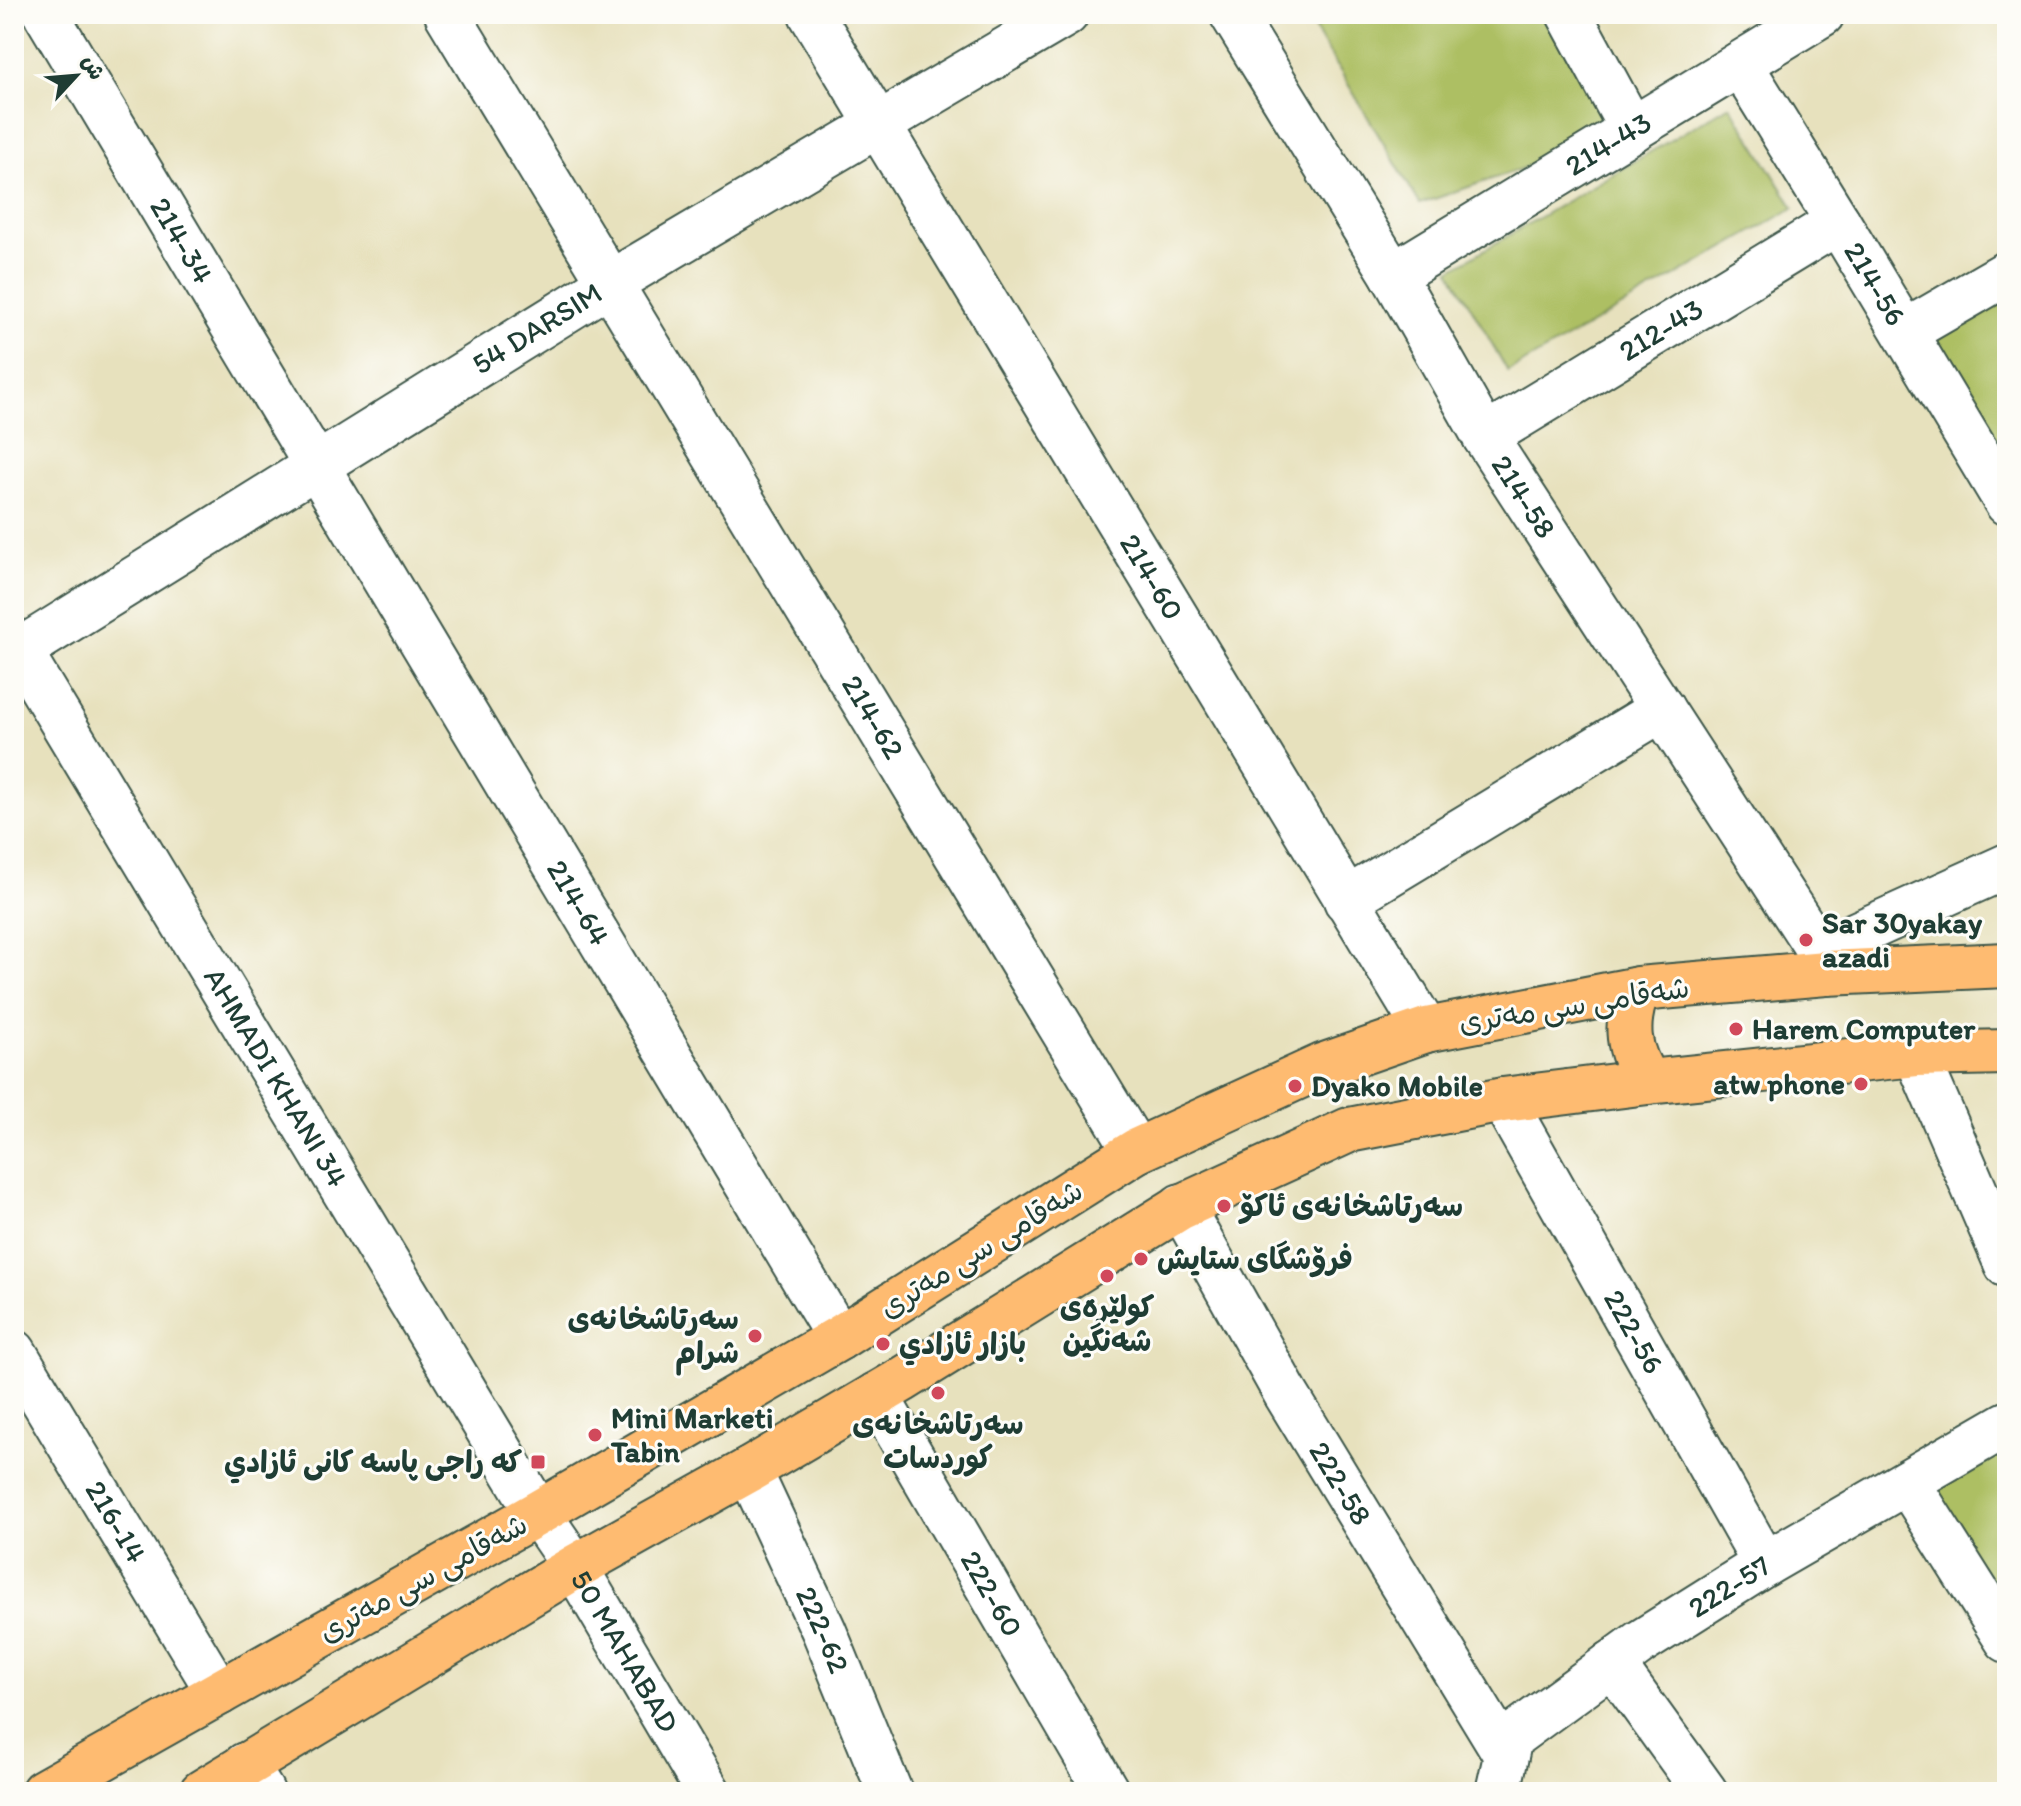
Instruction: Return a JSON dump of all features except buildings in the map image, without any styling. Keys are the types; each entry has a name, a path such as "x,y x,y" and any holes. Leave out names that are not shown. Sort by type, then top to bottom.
{"main road":[{"name":"شەقامی سی مەتری","path":"43,1792 538,1513 839,1338 1136,1151 1322,1066 1426,1030 1638,989 1822,962 2007,965"},
{"path":"1638,989 1628,1027 1630,1047 1637,1066 1648,1082"},
{"path":"202,1792 253,1779 575,1567 876,1395 1181,1206 1349,1130 1503,1100 1648,1082 1916,1054 2007,1052"}],"street":[{"name":"214-34","path":"46,14 318,466"},
{"name":"214-62","path":"447,14 1136,1151"},
{"name":"214-60","path":"811,14 1426,1030"},
{"name":"54 DARSIM","path":"16,649 318,466 610,283 1066,14"},
{"name":"214-58","path":"1232,14 1393,275 1485,437 1822,962"},
{"path":"1569,14 1632,130"},
{"name":"214-43","path":"1393,275 1822,14"},
{"name":"214-56","path":"1740,64 2007,503"},
{"name":"212-43","path":"1485,437 1838,222"},
{"path":"1905,332 2007,273"},
{"name":"214-64","path":"318,466 839,1338"},
{"name":"AHMADI KHANI 34","path":"16,649 538,1513"},
{"path":"1346,900 1662,709"},
{"path":"1822,962 2007,866"},
{"path":"1916,1054 2007,1265"},
{"name":"222-56","path":"1503,1100 1765,1564"},
{"name":"222-58","path":"1181,1206 1502,1774"},
{"name":"216-14","path":"14,1352 219,1693"},
{"name":"222-60","path":"876,1395 1107,1792"},
{"name":"222-57","path":"1502,1774 1510,1738 1641,1642 1765,1564 2007,1424"},
{"name":"222-62","path":"749,1470 824,1631 890,1792"},
{"path":"1907,1482 2007,1640"},
{"name":"50 MAHABAD","path":"538,1513 575,1567 708,1792"},
{"path":"1612,1663 1705,1792"}],"green space":[{"path":"1306,14 1545,14 1632,130 1420,204"},
{"path":"1730,105 1794,208 1508,372 1450,270"},
{"path":"2007,287 2007,475 1905,332"},
{"path":"2007,1443 2007,1663 1905,1509"}],"place":[{"name":"Sar 30yakay azadi","path":"1806,940"},
{"name":"Harem Computer","path":"1736,1029"},
{"name":"atw phone","path":"1861,1084"},
{"name":"Dyako Mobile","path":"1295,1086"},
{"name":"سە‌رتاشخانە‌ی ئاكۆ","path":"1224,1206"},
{"name":"فرۆشگای ستایش","path":"1141,1259"},
{"name":"كولێرە‌ی شە‌نگین","path":"1107,1276"},
{"name":"سە‌رتاشخانە‌ی شرام","path":"755,1336"},
{"name":"بازار ئازادي","path":"883,1344"},
{"name":"سە‌رتاشخانە‌ی كوردسات","path":"938,1393"},
{"name":"Mini Marketi Tabin","path":"595,1435"},
{"name":"كه راجى پاسه كانى ئازادي","path":"538,1462"}]}
